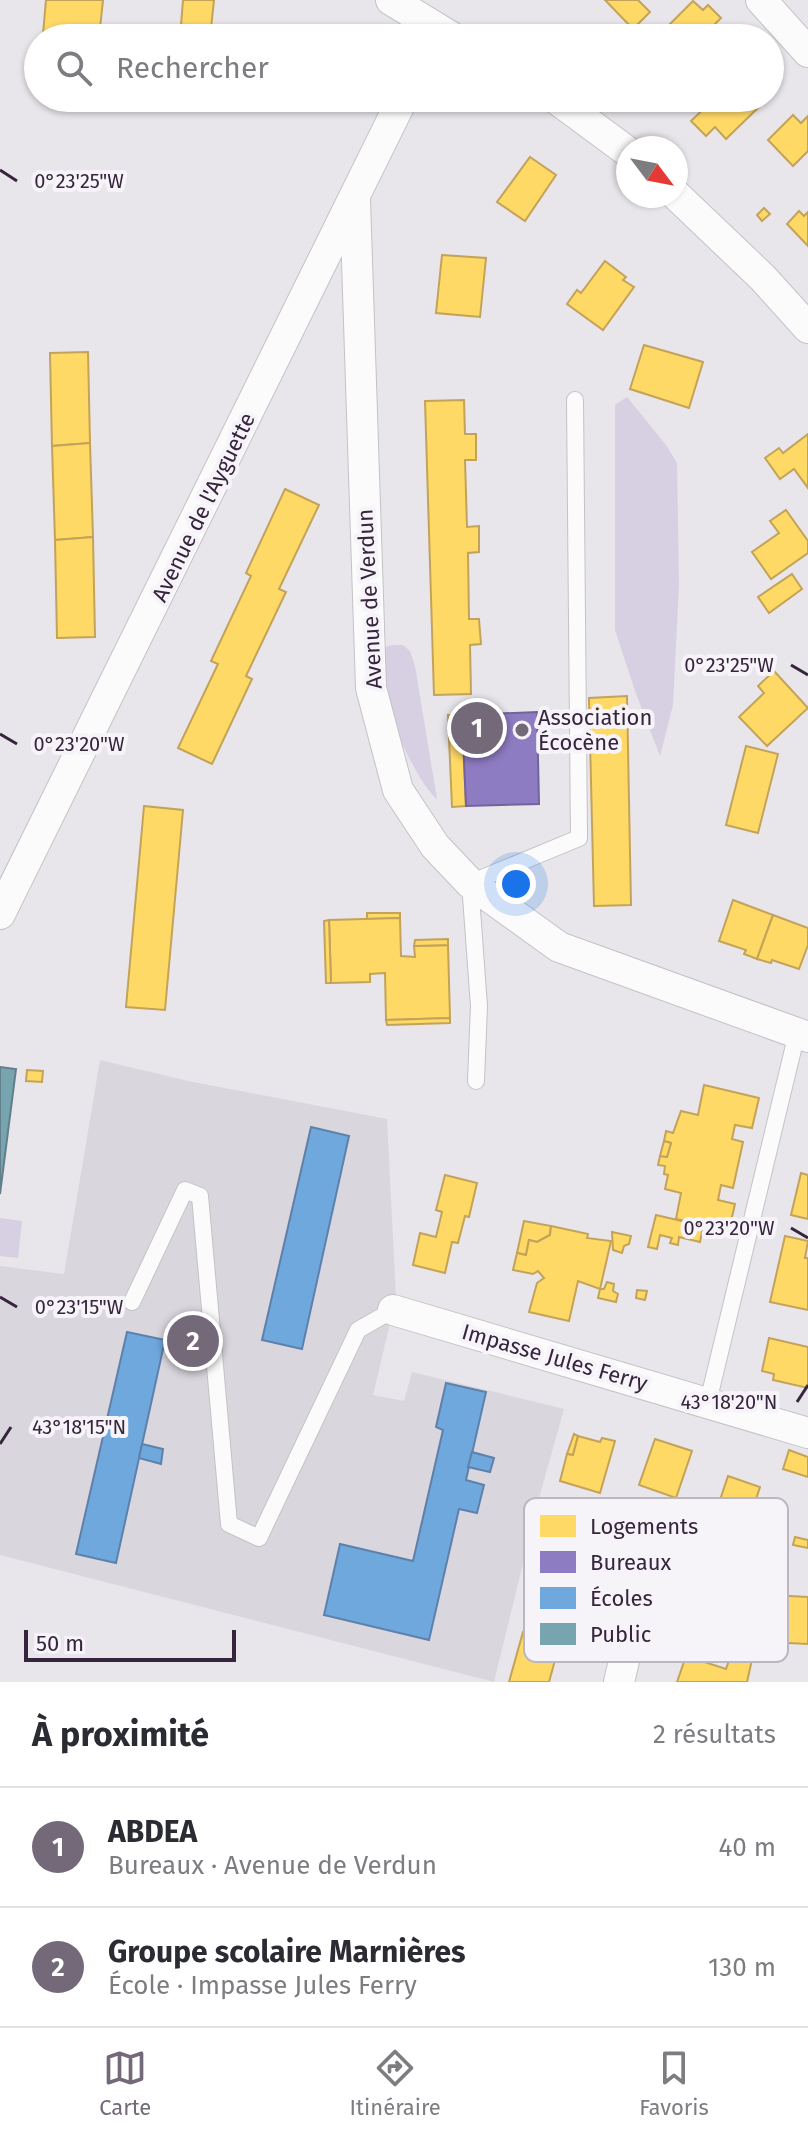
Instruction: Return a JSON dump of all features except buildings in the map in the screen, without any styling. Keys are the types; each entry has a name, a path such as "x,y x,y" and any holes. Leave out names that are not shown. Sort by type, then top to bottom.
{"street":[{"path":"391,0 425,24"},
{"path":"761,0 783,24"},
{"path":"784,25 808,52"},
{"name":"Avenue de l'Ayguette","path":"0,914 396,112"},
{"path":"574,112 616,143"},
{"name":"Avenue de Verdun","path":"355,200 371,688 398,790 435,846 470,883 559,947 802,1035"},
{"path":"688,206 763,278 808,328"},
{"name":"Impasse Jules Ferry","path":"393,1310 808,1433"},
{"path":"619,1682 624,1662"}],"lane":[{"path":"476,1081 479,1006 470,883 579,838 575,400"},
{"path":"708,1402 802,1035"},
{"path":"132,1302 185,1190 200,1196 229,1524 259,1538 358,1330 393,1310"}],"shaded area":[{"path":"627,397 677,463 679,585 673,705 660,756 615,630 615,405"},
{"path":"403,645 410,651 415,666 437,799 412,763 396,730 381,686 382,648"},
{"path":"100,1060 188,1081 387,1119 396,1298 373,1395 404,1401 412,1372 564,1409 539,1498 524,1498 524,1559 494,1682 0,1555 0,1266 64,1274"},
{"path":"0,1218 22,1221 18,1258 0,1256"}],"place":[{"name":"ABDEA","path":"477,728"},
{"name":"Association Écocène","path":"522,730"},
{"name":"Groupe scolaire Marnières","path":"193,1341"}]}
